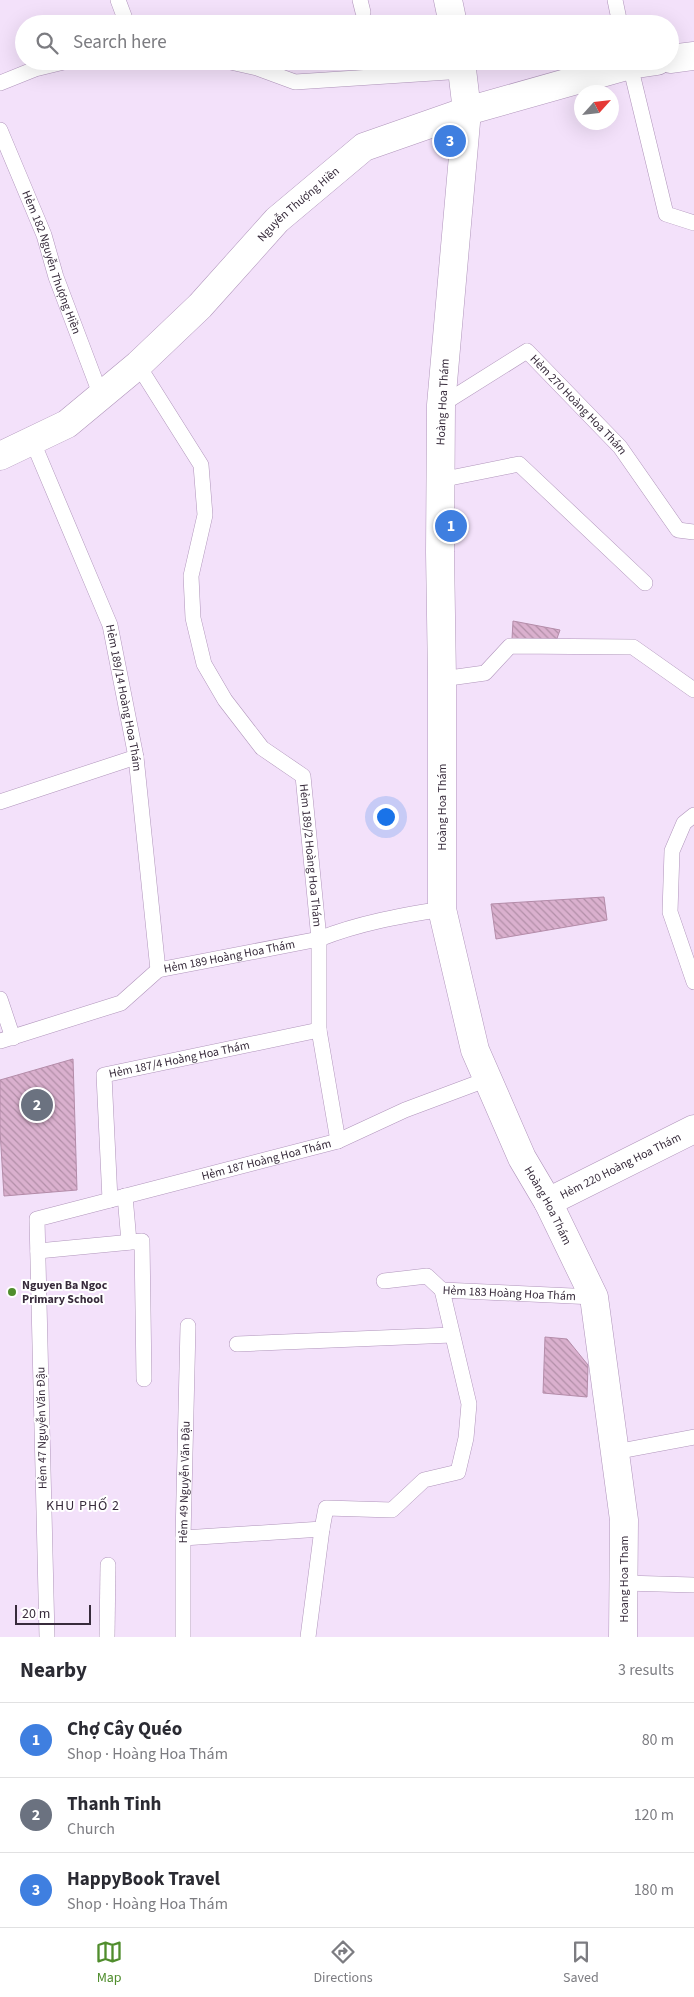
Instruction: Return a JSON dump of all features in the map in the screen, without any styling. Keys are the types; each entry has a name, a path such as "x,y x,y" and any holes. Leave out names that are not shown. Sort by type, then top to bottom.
{"street":[{"path":"448,0 451,15"},
{"path":"679,58 694,56"},
{"name":"Hoàng Hoa Thám","path":"462,70 467,111 441,406 442,908 475,1050 522,1158 548,1202 594,1297 624,1520 624,1583"},
{"name":"Nguyễn Thượng Hiền","path":"0,456 67,424 138,365 200,306 277,220 364,147 467,111 605,70"},
{"name":"Hẻm 220 Hoàng Hoa Thám","path":"548,1202 694,1130"},
{"name":"Hoang Hoa Tham","path":"623,1637 624,1583"}],"lane":[{"path":"118,0 124,15"},
{"path":"615,0 618,15"},
{"path":"0,83 30,70"},
{"path":"262,70 295,82 420,70"},
{"path":"631,70 666,214 694,223"},
{"name":"Hẻm 182 Nguyễn Thượng Hiền","path":"0,130 44,235 56,277 101,396"},
{"name":"Hẻm 270 Hoàng Hoa Thám","path":"441,406 527,351 620,447 678,530 694,532"},
{"name":"Hẻm 189/2 Hoàng Hoa Thám","path":"138,365 201,466 205,515 190,576 193,618 204,664 225,700 262,748 303,776 319,939"},
{"name":"Hẻm 189/14 Hoàng Hoa Thám","path":"32,440 110,625 136,757 158,970"},
{"path":"440,480 519,464 645,583"},
{"path":"442,679 485,673 510,646 633,647 694,690"},
{"path":"0,802 136,757"},
{"path":"694,815 684,823 672,851 670,912 694,982"},
{"name":"Hẻm 189 Hoàng Hoa Thám","path":"7,1040 121,1003 158,970 319,939 338,931 379,919 442,908"},
{"path":"319,939 319,1030 338,1140"},
{"path":"0,999 7,1040"},
{"name":"Hẻm 187/4 Hoàng Hoa Thám","path":"118,1198 104,1075 319,1030"},
{"name":"Hẻm 187 Hoàng Hoa Thám","path":"37,1219 338,1140 405,1110 488,1079"},
{"path":"118,1198 129,1242"},
{"name":"Hẻm 47 Nguyễn Văn Đậu","path":"37,1219 47,1637"},
{"path":"38,1251 142,1241 144,1379"},
{"path":"384,1281 427,1276 442,1290"},
{"name":"Hẻm 183 Hoàng Hoa Thám","path":"322,1528 326,1508 392,1510 424,1480 458,1472 466,1438 469,1404 442,1290 594,1297"},
{"name":"Hẻm 49 Nguyễn Văn Đậu","path":"183,1637 183,1538 188,1326"},
{"path":"238,1344 452,1334"},
{"path":"615,1452 694,1437"},
{"path":"183,1538 322,1528 308,1637"},
{"path":"107,1637 108,1565"},
{"path":"624,1583 694,1585"}],"building":[{"path":"513,621 560,630 555,644 512,639"},
{"path":"604,897 607,920 496,939 491,904"},
{"path":"73,1059 77,1190 4,1196 0,1131 0,1080"},
{"path":"545,1337 567,1339 588,1365 587,1397 543,1393"}],"place":[{"name":"HappyBook Travel","path":"450,141"},
{"name":"Chợ Cây Quéo","path":"451,526"},
{"name":"Thanh Tinh","path":"37,1105"},
{"name":"Nguyen Ba Ngoc Primary School","path":"12,1292"}],"district":[{"name":"KHU PHỐ 2","path":"83,1506"}]}
